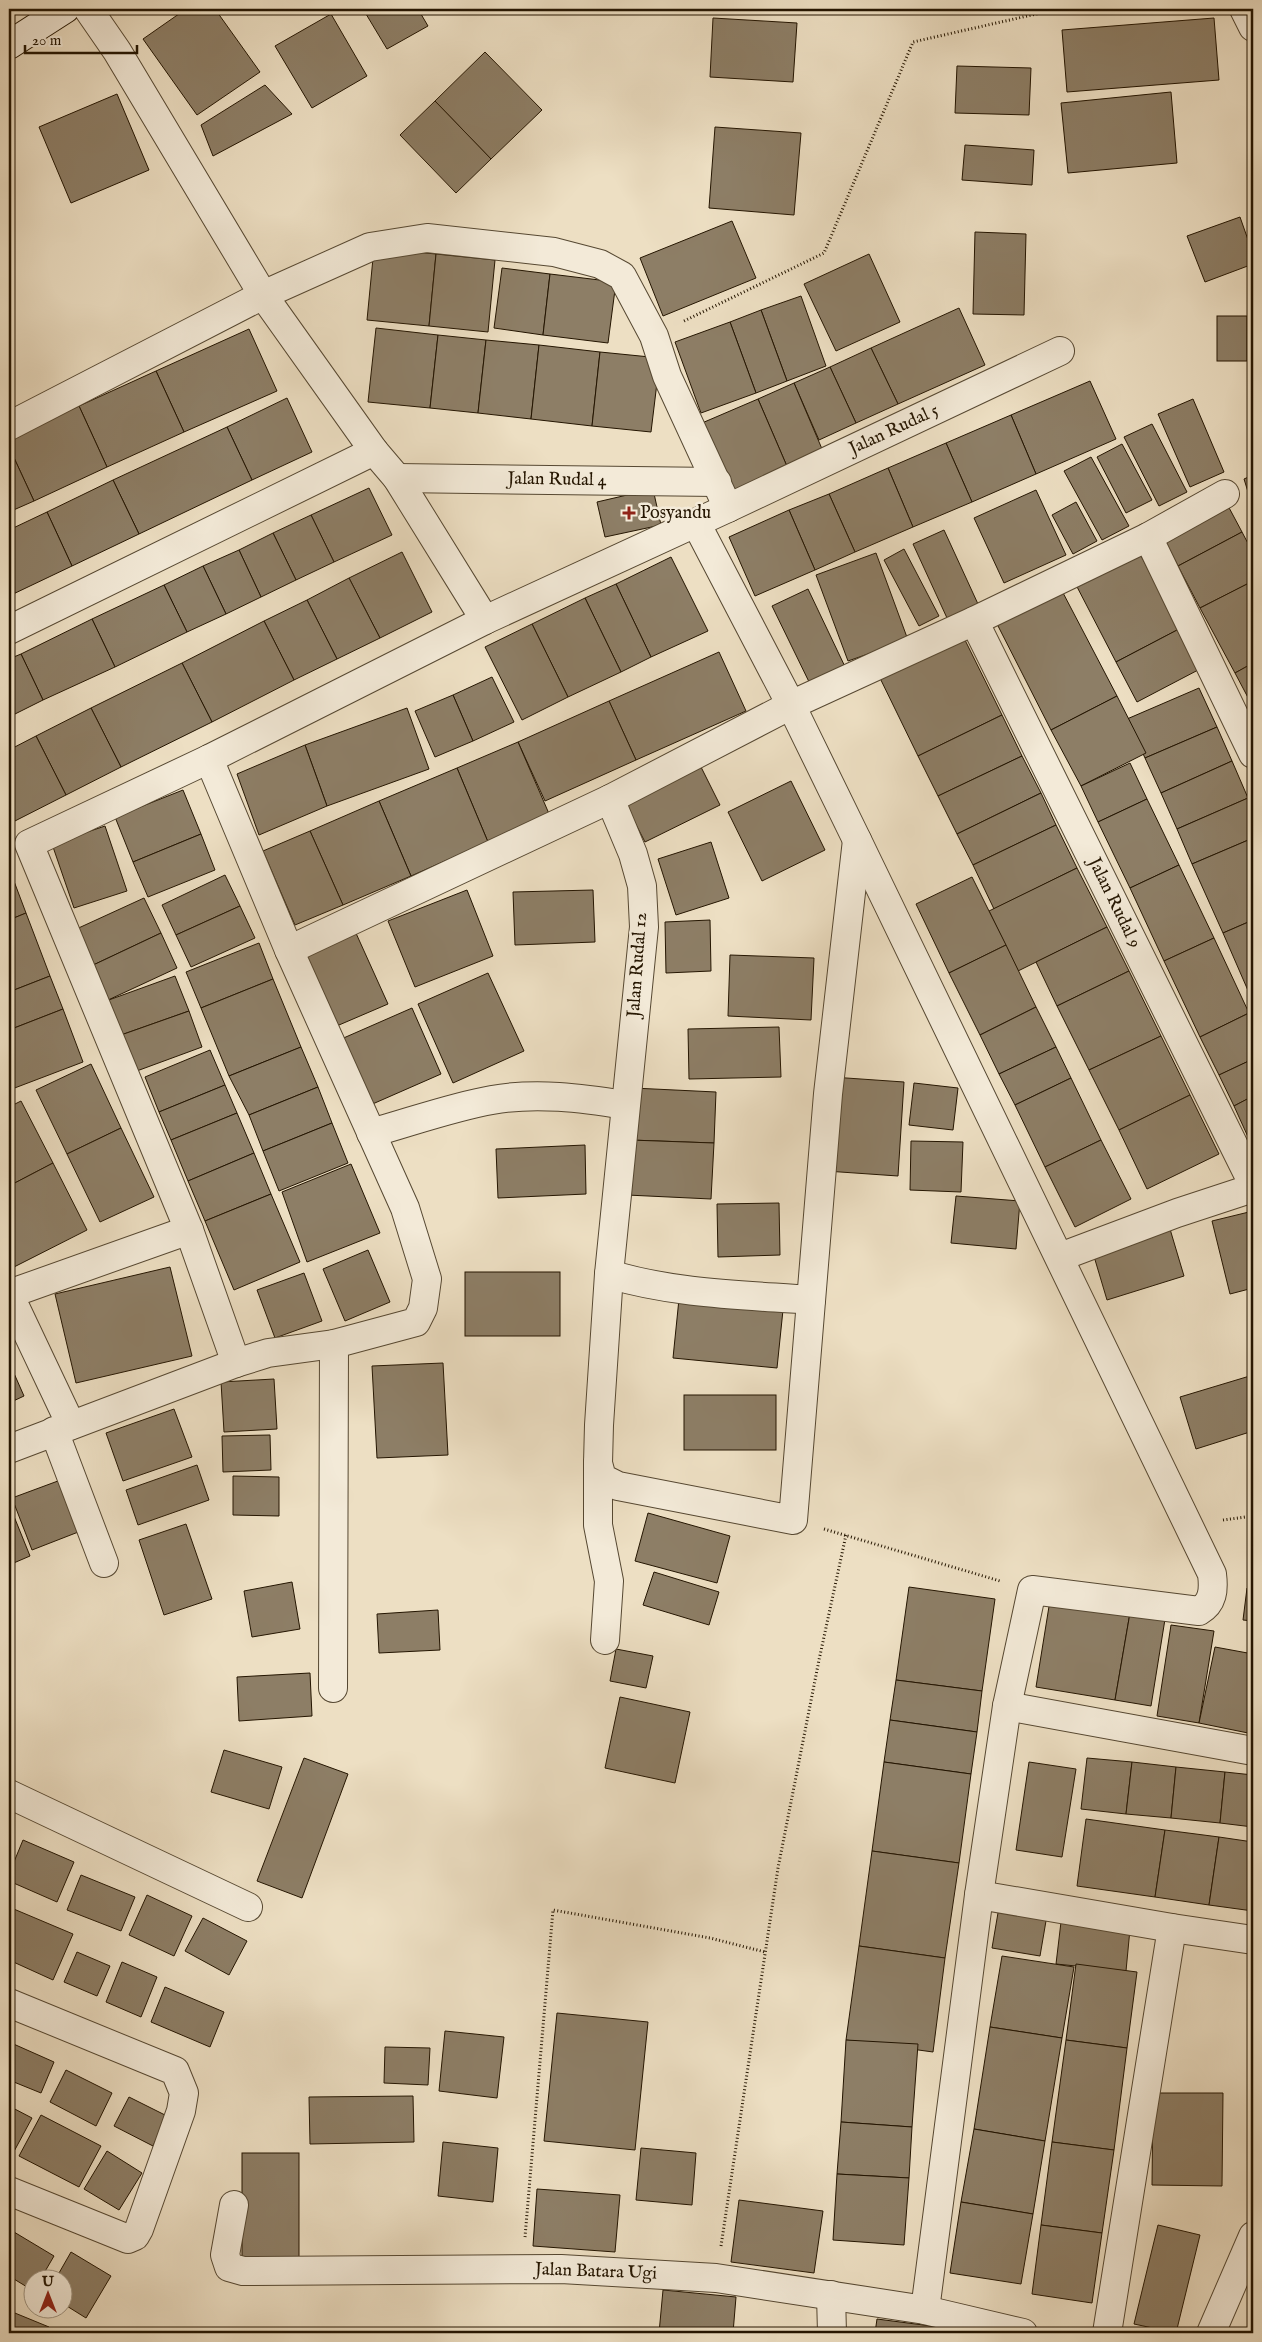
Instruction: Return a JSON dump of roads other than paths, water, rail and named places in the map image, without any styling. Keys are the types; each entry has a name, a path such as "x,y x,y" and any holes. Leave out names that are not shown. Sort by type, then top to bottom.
{"street":[{"path":"9,45 65,9"},
{"path":"88,9 117,51 263,295 374,451 397,478 485,620"},
{"path":"1244,9 1253,27"},
{"path":"9,426 263,295 370,248 427,238 554,252 600,264 622,276 654,336 667,376 728,508"},
{"name":"Jalan Rudal 5","path":"189,1230 29,844 209,759 485,620 696,523 1060,351"},
{"path":"9,630 374,451"},
{"name":"Jalan Rudal 4","path":"397,478 717,482"},
{"path":"288,950 610,799 791,705 974,621 1148,536 1226,494"},
{"path":"696,523 791,705 857,840 1212,1574 1214,1585 1207,1607 1199,1611 1032,1590 1007,1706 979,1895 925,2310"},
{"path":"1148,536 1253,754"},
{"name":"Jalan Rudal 9","path":"974,621 1253,1186"},
{"path":"9,1449 236,1362 268,1353 334,1344 416,1322 424,1308 427,1279 405,1208 288,950 209,759"},
{"name":"Jalan Rudal 12","path":"605,1640 609,1581 598,1524 598,1464 609,1274 644,927 642,886 633,854 610,799"},
{"path":"598,1464 602,1478 618,1486 793,1520 828,1094 857,840"},
{"path":"371,1133 493,1100 535,1096 577,1098 625,1105"},
{"path":"1060,1257 1253,1186"},
{"path":"104,1563 62,1428 9,1294 189,1230 236,1362"},
{"path":"609,1274 638,1283 676,1289 811,1300"},
{"path":"333,1688 334,1344"},
{"path":"1007,1706 1253,1751"},
{"path":"9,1794 248,1907"},
{"path":"979,1895 1253,1940"},
{"path":"1107,2333 1172,1928"},
{"path":"9,2003 176,2072 184,2093 181,2111 135,2236 128,2239 9,2191"},
{"name":"Jalan Batara Ugi","path":"234,2205 225,2255 229,2267 243,2272 561,2269 716,2278 925,2310 1023,2333"},
{"path":"1211,2333 1253,2236"},
{"path":"831,2295 832,2333"}],"place":[{"name":"Posyandu","path":"629,513"}]}
